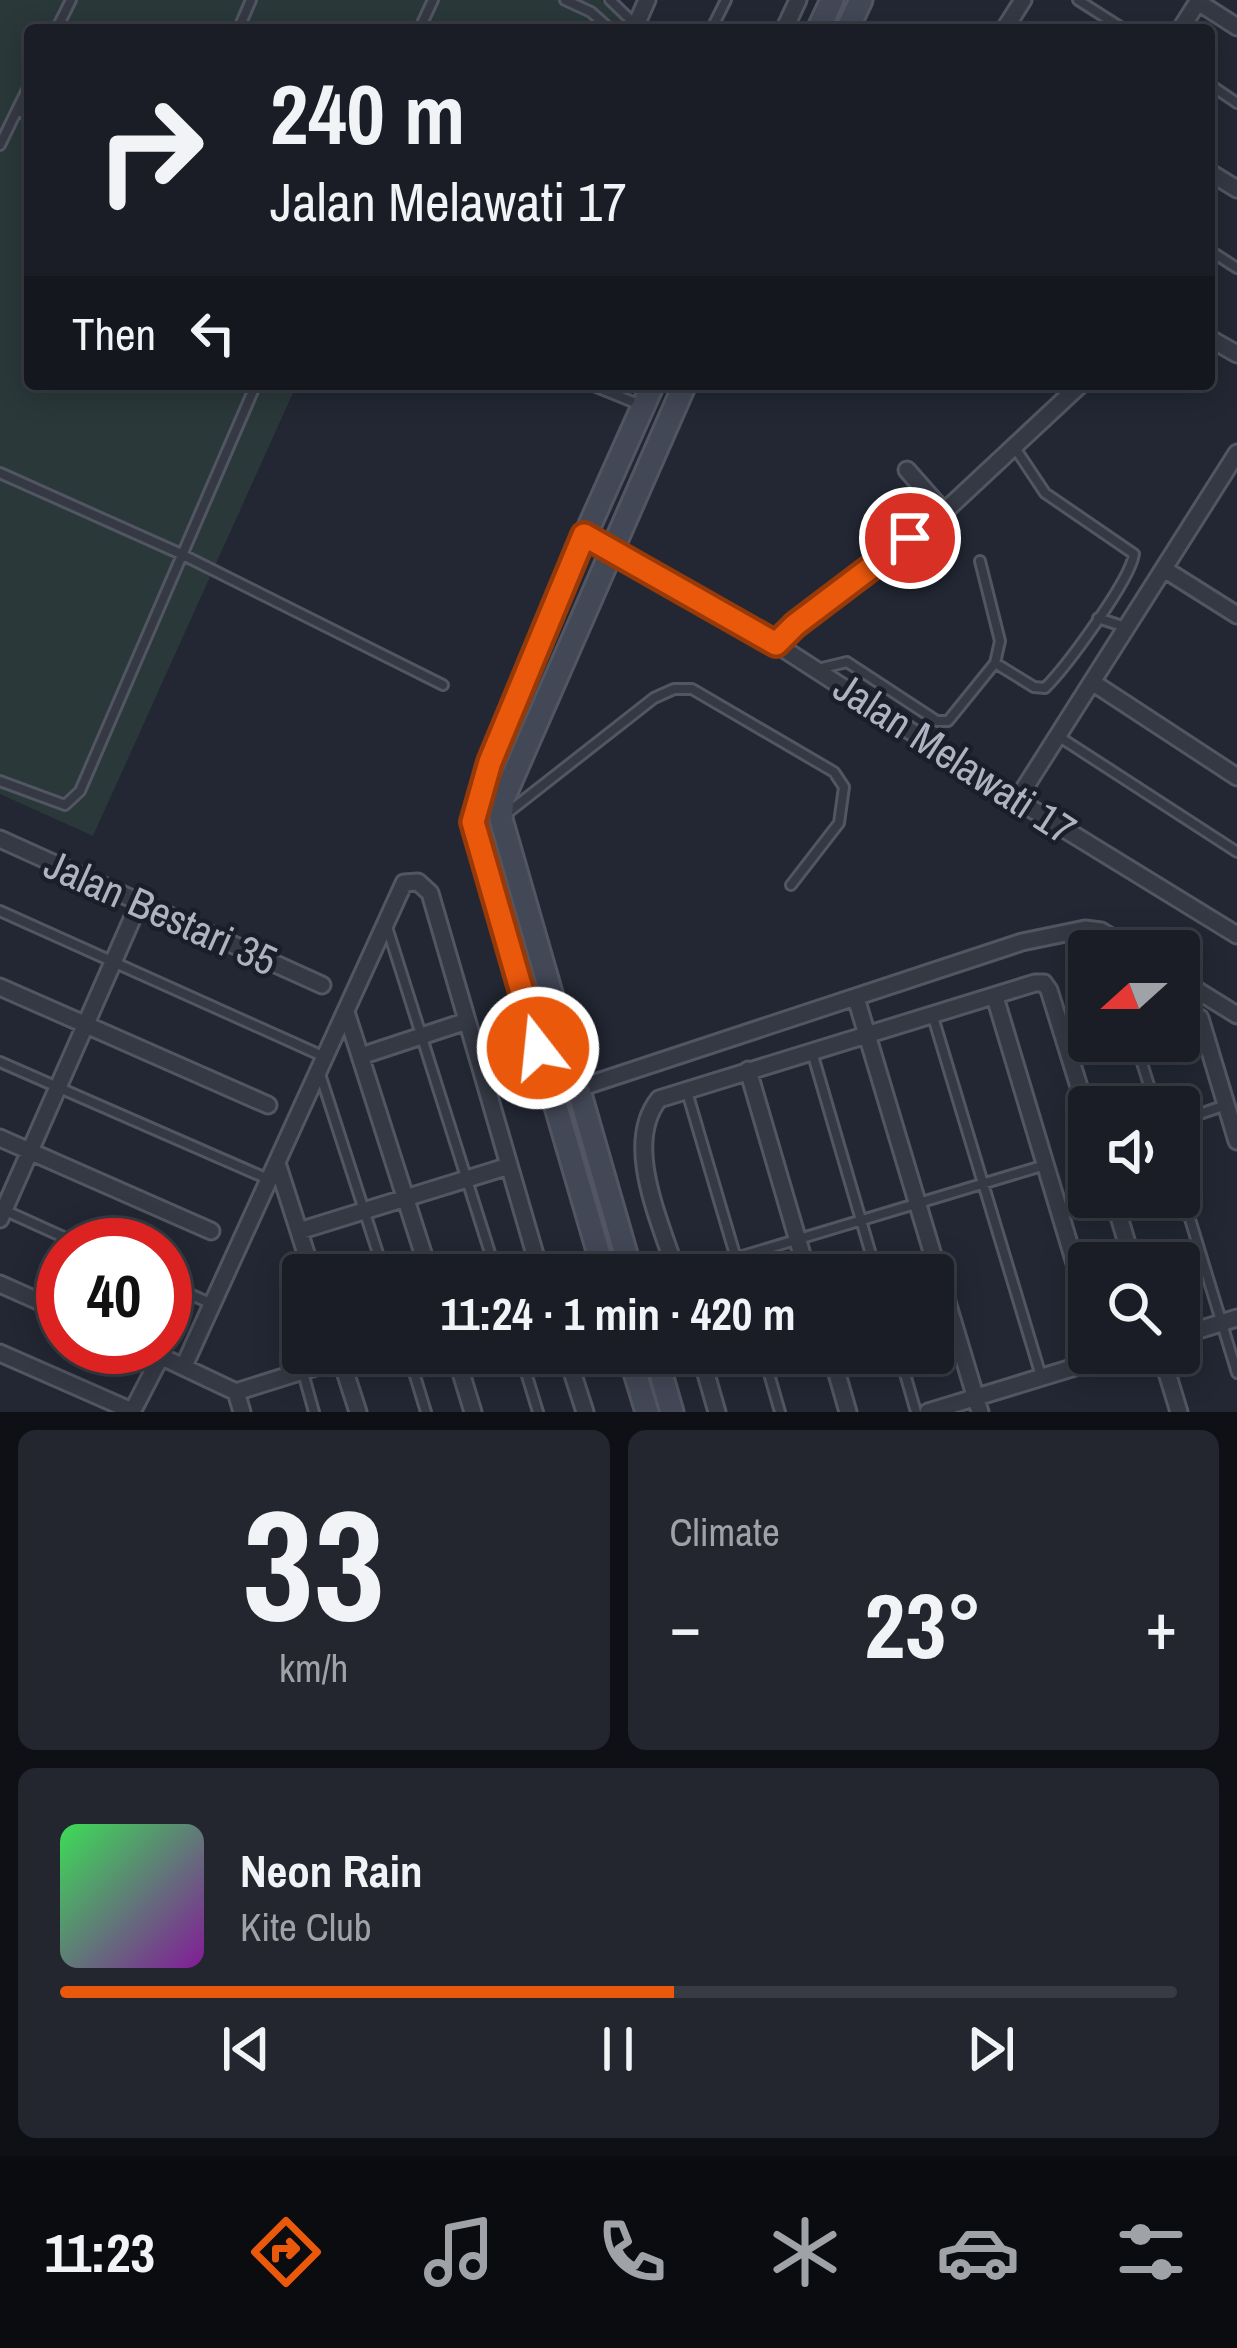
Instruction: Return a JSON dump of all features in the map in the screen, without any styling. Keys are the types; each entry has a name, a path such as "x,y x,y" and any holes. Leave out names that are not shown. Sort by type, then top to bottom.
{"street":[{"path":"1198,1 1237,26"},
{"path":"599,1254 473,822 490,762 650,390"},
{"path":"626,1254 500,819 502,799 682,390"},
{"path":"776,644 944,512 1076,390"},
{"path":"1017,800 1237,453"},
{"path":"907,470 944,512"},
{"name":"Jalan Melawati 17","path":"584,535 776,644 1237,935"},
{"path":"1164,568 1237,615"},
{"path":"1092,682 1237,777"},
{"name":"Jalan Bestari 35","path":"0,839 322,986"},
{"path":"192,1344 324,1066 404,883 418,883 430,893 535,1254"},
{"path":"1,1213 140,901"},
{"path":"552,1097 1022,942 1068,932"},
{"path":"672,1254 641,1152 658,1099 1035,983 1044,983 1049,990 1079,1086"},
{"path":"0,986 268,1105"},
{"path":"1200,992 1237,1015"},
{"path":"995,997 1068,1242"},
{"path":"856,998 978,1405"},
{"path":"347,1015 423,1254"},
{"path":"1200,1018 1237,1141"},
{"path":"361,1056 467,1021"},
{"path":"748,1070 802,1254"},
{"path":"0,1138 211,1231"},
{"path":"277,1163 306,1254"},
{"path":"299,1232 509,1166"},
{"path":"0,1284 36,1300"},
{"path":"1200,1330 1229,1321"},
{"path":"0,1353 132,1412 151,1374"},
{"path":"928,1412 978,1405 1068,1368"},
{"path":"192,1369 236,1392 293,1374"},
{"path":"346,1374 358,1412"},
{"path":"461,1374 473,1412"},
{"path":"573,1374 585,1412"},
{"path":"635,1374 647,1412"},
{"path":"661,1374 672,1412"},
{"path":"706,1374 717,1412"},
{"path":"836,1374 848,1412"},
{"path":"1167,1374 1179,1412"},
{"path":"236,1392 242,1412"}],"lane":[{"path":"565,0 604,24"},
{"path":"610,0 636,24"},
{"path":"1078,0 1116,24"},
{"path":"0,146 24,96"},
{"path":"17,110 24,114"},
{"path":"0,781 65,805 80,791 253,390"},
{"path":"604,390 643,406"},
{"path":"995,663 1034,687 1045,688 1098,618 1132,565 1134,554 1045,493 1015,448"},
{"path":"0,473 181,554 443,685"},
{"path":"817,670 848,662 943,723 952,718 995,663 1000,641 980,561"},
{"path":"1098,618 1127,628"},
{"path":"500,819 654,698 674,689 692,689 834,772 844,788 839,823 791,885"},
{"path":"1058,736 1237,852"},
{"path":"0,911 324,1066 379,1254"},
{"path":"386,925 491,1254"},
{"path":"933,1016 1042,1377"},
{"path":"812,1052 871,1254"},
{"path":"0,1062 269,1179"},
{"path":"686,1090 735,1254"},
{"path":"1200,1114 1226,1105"},
{"path":"749,1254 1045,1165"},
{"path":"1,1213 36,1227"},
{"path":"1192,1218 1229,1321 1237,1373"},
{"path":"192,1295 212,1304"},
{"path":"303,1374 314,1412"},
{"path":"414,1374 426,1412"},
{"path":"526,1374 538,1412"},
{"path":"770,1374 780,1412"},
{"path":"905,1374 916,1412"}],"shaded area":[{"path":"0,0 601,0 625,24 24,24 24,390 294,390 93,836 0,794"}],"route":[{"path":"538,1048 473,822 490,762 584,535 776,644 910,538"}]}
